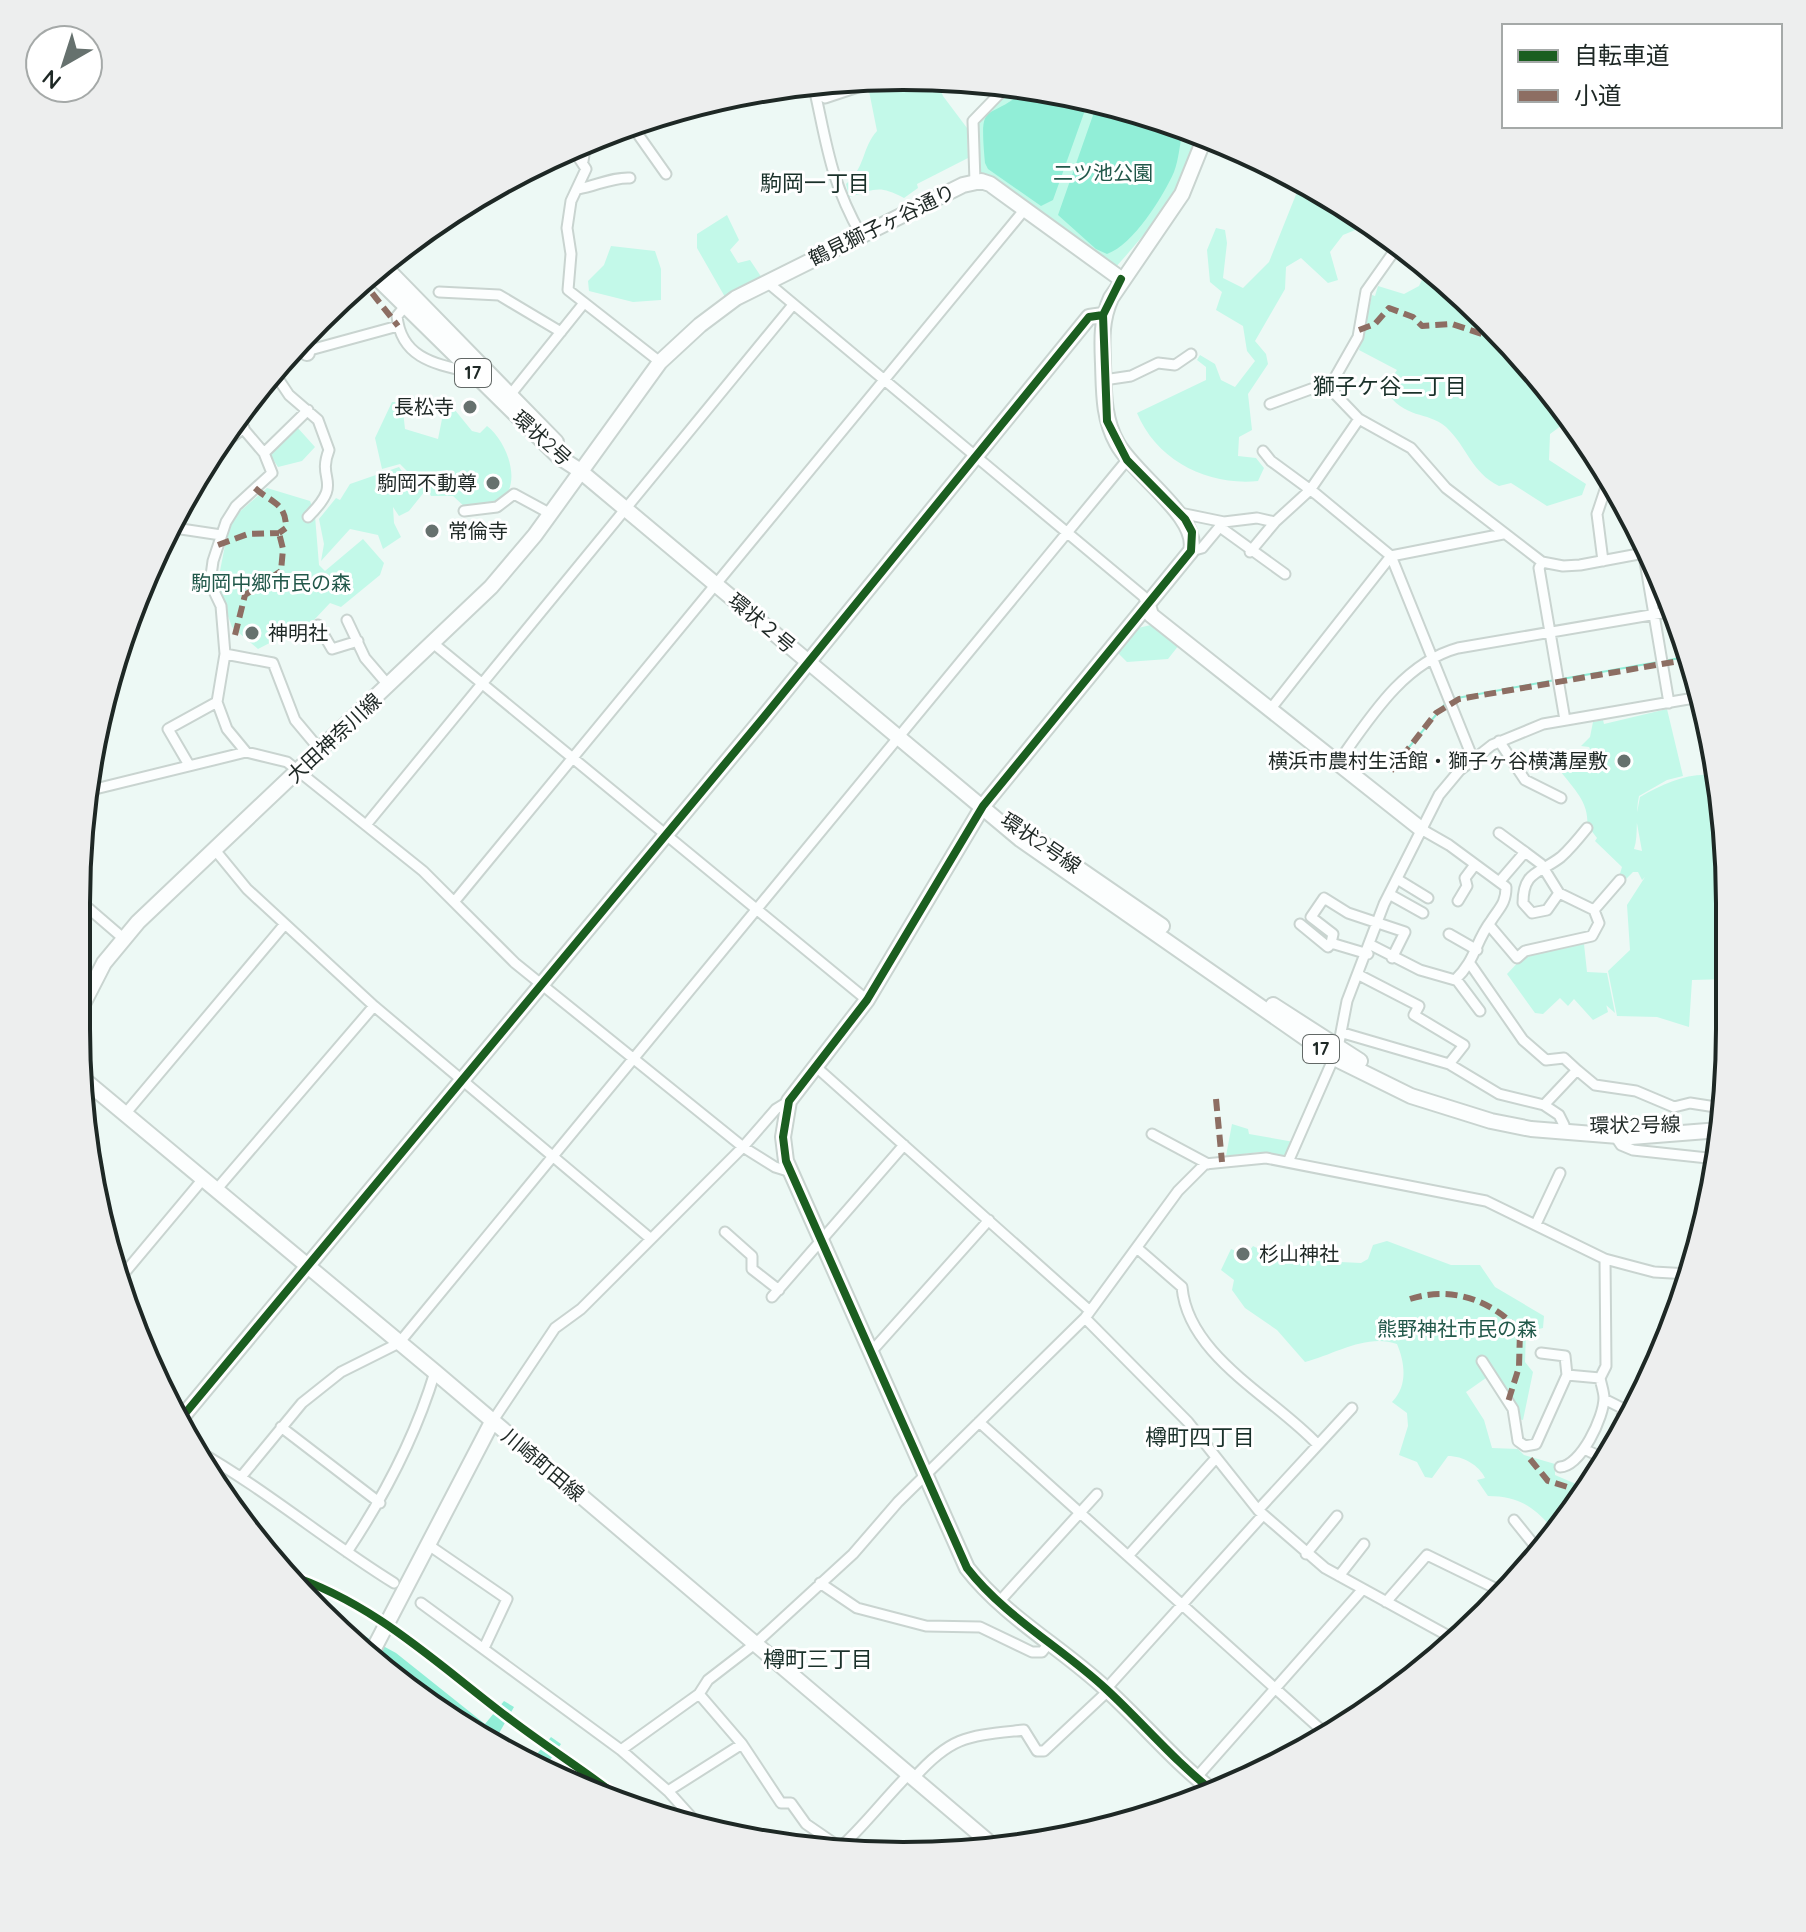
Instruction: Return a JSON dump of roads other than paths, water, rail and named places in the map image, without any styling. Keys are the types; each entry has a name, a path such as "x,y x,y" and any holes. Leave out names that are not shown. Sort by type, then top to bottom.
{"main road":[{"path":"1201,147 1182,194 1121,279 1103,315 1107,421 1127,460 1180,513 1192,532 1191,551 983,806 867,1000 789,1101 783,1137 791,1172 924,1478 967,1568 998,1603 1107,1690 1204,1784"},
{"name":"鶴見獅子ヶ谷通り","path":"579,470 660,362 700,325 736,298 975,182 990,184 1121,279"},
{"name":"環状2号","path":"389,274 472,373 559,457 579,470"},
{"name":"環状2号","path":"382,280 410,301 511,394 579,470"},
{"path":"186,1412 544,983 1089,317 1103,315"},
{"name":"環状２号","path":"579,470 983,806"},
{"name":"大田神奈川線","path":"90,990 104,963 123,938 491,587 579,470"},
{"path":"1148,605 1151,615 1421,829"},
{"name":"環状2号線","path":"983,806 1020,839 1336,1053 1411,1096 1491,1121 1570,1134 1710,1121"},
{"name":"環状2号線","path":"1336,1053 1406,1084 1494,1112 1614,1132 1679,1136 1709,1132"},
{"name":"川崎町田線","path":"92,1087 435,1372 983,1837"},
{"path":"375,1647 396,1609 400,1586 422,1562 492,1422"}],"street":[{"path":"815,95 823,143 838,194 861,235"},
{"path":"975,182 973,121 997,96"},
{"path":"638,134 666,174"},
{"path":"583,161 584,156"},
{"path":"580,157 586,169 571,201 567,228 571,254 568,290 660,362"},
{"path":"578,189 606,185 617,177 630,178"},
{"path":"454,902 1025,209"},
{"path":"1392,254 1366,291 1358,337 1333,381 1335,394 1359,419 1411,448 1446,488 1542,562 1563,566 1637,554"},
{"path":"767,282 792,306 1068,532 1143,596 1148,605"},
{"path":"439,292 499,295 561,332"},
{"path":"410,301 397,316 398,326 410,351 426,361 472,373"},
{"path":"511,394 584,303"},
{"path":"366,825 792,306"},
{"path":"310,347 398,326"},
{"path":"1104,380 1131,376 1158,363 1175,365 1191,354"},
{"path":"280,381 289,395 318,420 329,450 324,461 330,486 322,502 308,517"},
{"path":"1270,404 1333,381"},
{"path":"264,453 308,410"},
{"path":"1250,552 1275,522 1310,490 1359,419"},
{"path":"244,428 264,453 272,473 236,506 221,535 210,583 221,606 225,654 217,702 227,729 246,752"},
{"path":"1263,451 1271,461 1391,556 1473,759"},
{"path":"241,1477 302,1403 341,1372 399,1343 1127,460"},
{"path":"1603,561 1597,514 1604,492"},
{"path":"464,511 497,507 514,494 549,513"},
{"path":"1180,513 1222,524 1257,518 1275,522"},
{"path":"1191,551 1202,548 1222,524"},
{"path":"1222,524 1250,552 1285,574"},
{"path":"181,529 221,535"},
{"path":"1269,711 1391,556 1503,534"},
{"path":"1542,562 1539,568 1565,720"},
{"path":"1648,579 1669,703"},
{"path":"1337,764 1399,685 1432,658 1458,648 1662,614"},
{"path":"347,620 365,658 389,686"},
{"path":"318,625 332,649 358,641"},
{"path":"434,644 867,1000"},
{"path":"225,654 273,663 295,720 321,751"},
{"path":"1288,1162 1336,1053 1343,1033 1344,1011 1389,894 1439,795 1473,759 1499,741 1565,720 1689,699"},
{"path":"189,765 168,729 217,702"},
{"path":"1499,741 1525,780 1561,798"},
{"path":"98,791 246,752 287,762 423,871 505,953 743,1147 775,1167 791,1172"},
{"path":"1559,893 1547,910 1532,913 1523,903 1523,886 1532,875 1562,856 1587,828"},
{"path":"1421,829 1449,845 1506,887 1506,899 1489,925 1471,965 1456,979"},
{"path":"1489,925 1517,958 1525,951 1592,936 1599,923 1594,910 1559,893 1543,869 1499,833"},
{"path":"215,850 247,889 374,1006 651,1239"},
{"path":"1500,881 1525,852"},
{"path":"1458,901 1467,886 1465,878 1474,866"},
{"path":"1397,879 1428,898"},
{"path":"1594,910 1620,880"},
{"path":"1389,894 1423,913"},
{"path":"1300,924 1328,947 1333,934 1311,917 1324,898 1348,913 1405,932 1392,958"},
{"path":"90,910 123,938"},
{"path":"125,1114 285,924"},
{"path":"1449,934 1477,950"},
{"path":"1331,943 1369,950 1420,970 1456,979 1480,1011"},
{"path":"1471,965 1523,1040 1546,1060 1564,1058 1595,1085 1636,1091 1674,1107 1690,1103 1712,1106"},
{"path":"1359,975 1419,1006 1414,1015 1464,1045 1449,1064"},
{"path":"216,1190 374,1006"},
{"path":"1343,1033 1449,1064 1499,1094 1544,1105 1559,1115 1564,1125"},
{"path":"815,1066 989,1220 1087,1315 1188,1422 1260,1512 1306,1554 1339,1576 1445,1634"},
{"path":"1544,1105 1577,1070"},
{"path":"492,1422 555,1328 581,1309 743,1147 776,1109 789,1101"},
{"path":"1614,1132 1621,1145 1633,1150 1705,1158"},
{"path":"1152,1134 1208,1164 1266,1158 1486,1201 1605,1259 1654,1272 1678,1273"},
{"path":"725,1232 752,1256 752,1269 776,1294 904,1145"},
{"path":"621,1750 699,1694 708,1680 756,1643 820,1583 1087,1315 1178,1191 1208,1164"},
{"path":"1536,1224 1560,1173"},
{"path":"127,1270 203,1179"},
{"path":"871,1352 989,1220"},
{"path":"1137,1248 1182,1287 1184,1311 1212,1352 1317,1444"},
{"path":"1560,1467 1577,1461 1604,1399 1600,1378 1607,1351 1605,1259"},
{"path":"1482,1361 1513,1409 1516,1436 1525,1446 1536,1444 1567,1375 1565,1356 1541,1353"},
{"path":"347,1552 380,1503 420,1422 435,1372"},
{"path":"1567,1375 1594,1380 1600,1378"},
{"path":"1604,1399 1622,1408"},
{"path":"853,1840 940,1749 972,1735 1024,1730 1037,1751 1044,1751 1107,1690 1183,1605 1317,1444 1352,1408"},
{"path":"979,1422 1319,1728"},
{"path":"281,1427 380,1503"},
{"path":"1584,1449 1596,1454"},
{"path":"1128,1556 1216,1458"},
{"path":"215,1461 400,1586"},
{"path":"998,1603 1097,1494"},
{"path":"1306,1554 1337,1516"},
{"path":"1514,1520 1532,1543"},
{"path":"1339,1576 1364,1544"},
{"path":"430,1546 507,1599 484,1648"},
{"path":"1386,1602 1427,1555 1493,1587"},
{"path":"820,1583 857,1608 910,1623 941,1628 980,1627 1032,1652 1042,1652 1049,1643"},
{"path":"1196,1778 1363,1589"},
{"path":"421,1603 621,1750 687,1812"},
{"path":"699,1694 742,1744 781,1803 791,1803 806,1824 825,1838"},
{"path":"668,1791 742,1744"}],"waterway":[{"path":"1664,661 1678,658"},
{"path":"1562,679 1658,662"},
{"path":"1452,699 1555,680"},
{"path":"1389,771 1446,703"}],"place":[{"name":"長松寺","path":"470,407"},
{"name":"駒岡不動尊","path":"493,483"},
{"name":"常倫寺","path":"432,531"},
{"name":"神明社","path":"252,633"},
{"name":"横浜市農村生活館・獅子ヶ谷横溝屋敷","path":"1624,761"},
{"name":"杉山神社","path":"1243,1254"}],"district":[{"name":"駒岡一丁目","path":"815,183"},
{"name":"獅子ケ谷二丁目","path":"1390,386"},
{"name":"樽町四丁目","path":"1200,1437"},
{"name":"樽町三丁目","path":"818,1659"}],"park label":[{"name":"二ツ池公園","path":"1103,173"},
{"name":"駒岡中郷市民の森","path":"271,583"},
{"name":"熊野神社市民の森","path":"1457,1329"}]}
